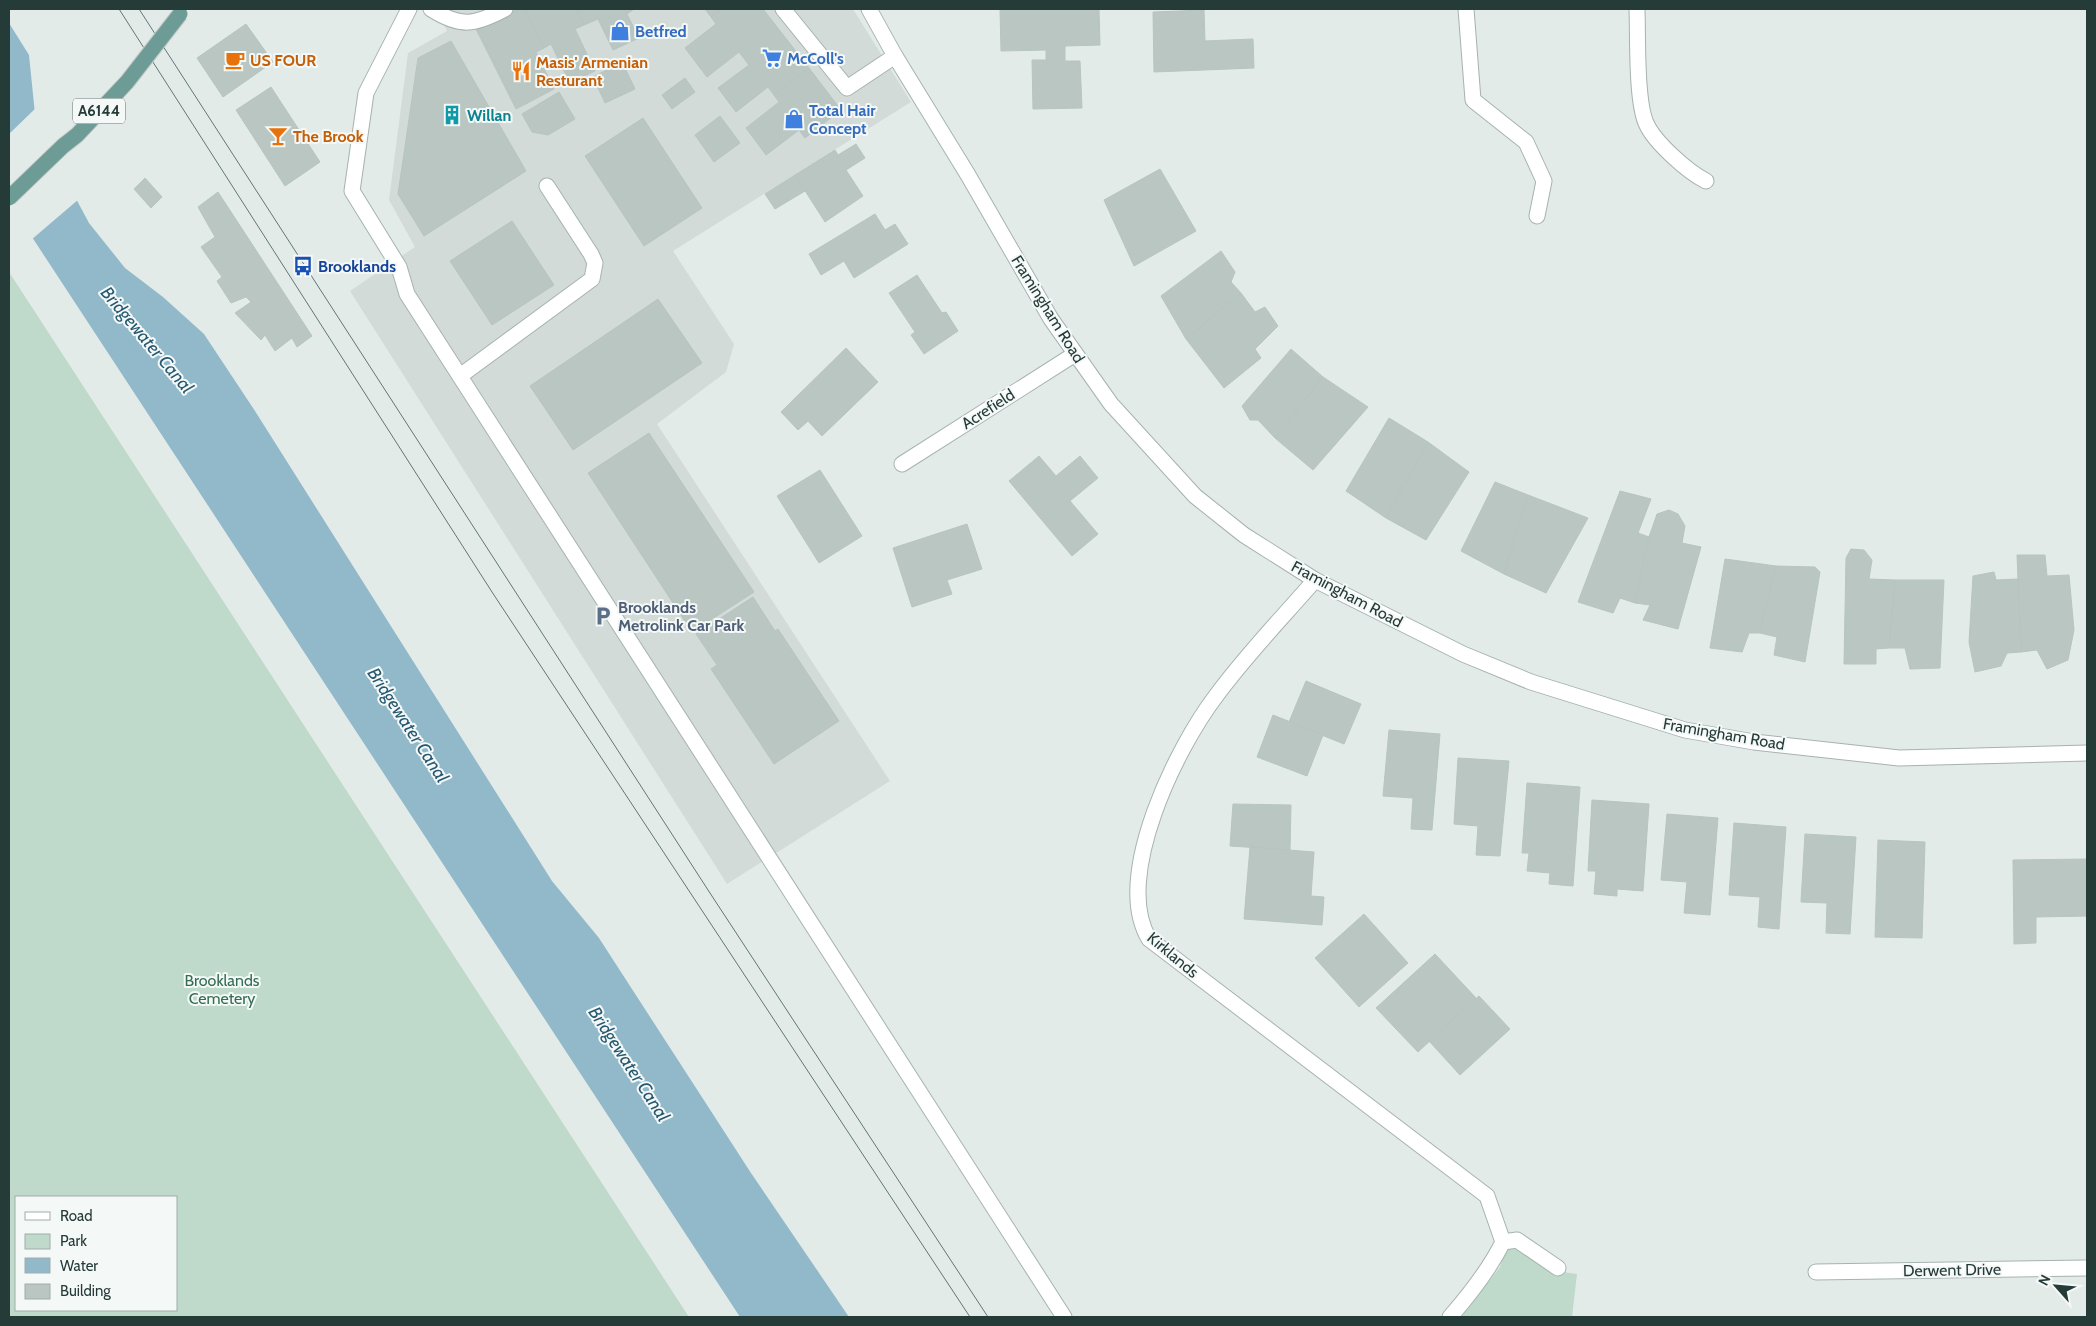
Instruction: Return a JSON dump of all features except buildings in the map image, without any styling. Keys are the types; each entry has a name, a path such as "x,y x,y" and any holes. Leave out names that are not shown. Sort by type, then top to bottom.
{"main road":[{"name":"A6144","path":"9,198 63,146 77,136 126,82 180,14"}],"street":[{"path":"409,9 366,93 352,191 399,267 407,294 1064,1317"},
{"path":"431,9 446,18 466,24 485,20 505,9"},
{"path":"782,9 847,88 895,56"},
{"name":"Framingham Road","path":"869,9 1051,319 1111,404 1195,496 1244,535 1315,580 1463,654 1531,682 1685,730 1754,742 1899,758 2087,753"},
{"path":"1466,9 1473,100 1526,142 1544,181 1537,216"},
{"path":"1637,9 1641,104 1646,124 1666,150 1706,181"},
{"path":"460,376 592,279 595,263 591,254 548,186"},
{"name":"Acrefield","path":"902,464 1075,354"},
{"name":"Kirklands","path":"1315,580 1215,696 1182,751 1159,799 1145,843 1138,875 1138,907 1141,927 1149,939 1486,1196 1503,1242"},
{"path":"1450,1317 1478,1284 1494,1261 1503,1242 1517,1240 1558,1268"},
{"name":"Derwent Drive","path":"1816,1272 2087,1268"}],"shaded area":[{"path":"436,9 853,9 911,102 673,251 734,344 726,372 657,424 890,781 727,884 350,291 415,247 389,200 408,53 447,31"}],"green space":[{"name":"Brooklands Cemetery","path":"9,272 689,1317 9,1317"},
{"path":"1516,1247 1563,1272 1577,1274 1572,1317 1461,1317 1500,1267 1506,1248"}],"water":[{"name":"Bridgewater Canal","path":"9,23 29,55 36,124 89,223 125,268 163,297 204,334 255,411 552,881 599,938 751,1173 849,1317 740,1317 9,202"}],"pier":[{"path":"37,107 39,123 79,199 31,240 9,206 9,134"}],"tram line":[{"path":"119,9 492,592 970,1317"},
{"path":"139,9 708,890 988,1317"}],"place":[{"name":"Betfred","path":"620,31"},
{"name":"McColl's","path":"772,58"},
{"name":"US FOUR","path":"235,60"},
{"name":"Masis' Armenian Resturant","path":"521,71"},
{"name":"Willan","path":"452,115"},
{"name":"Total Hair Concept","path":"794,119"},
{"name":"The Brook","path":"278,136"},
{"name":"Brooklands","path":"303,266"},
{"name":"Brooklands Metrolink Car Park","path":"603,616"}]}
